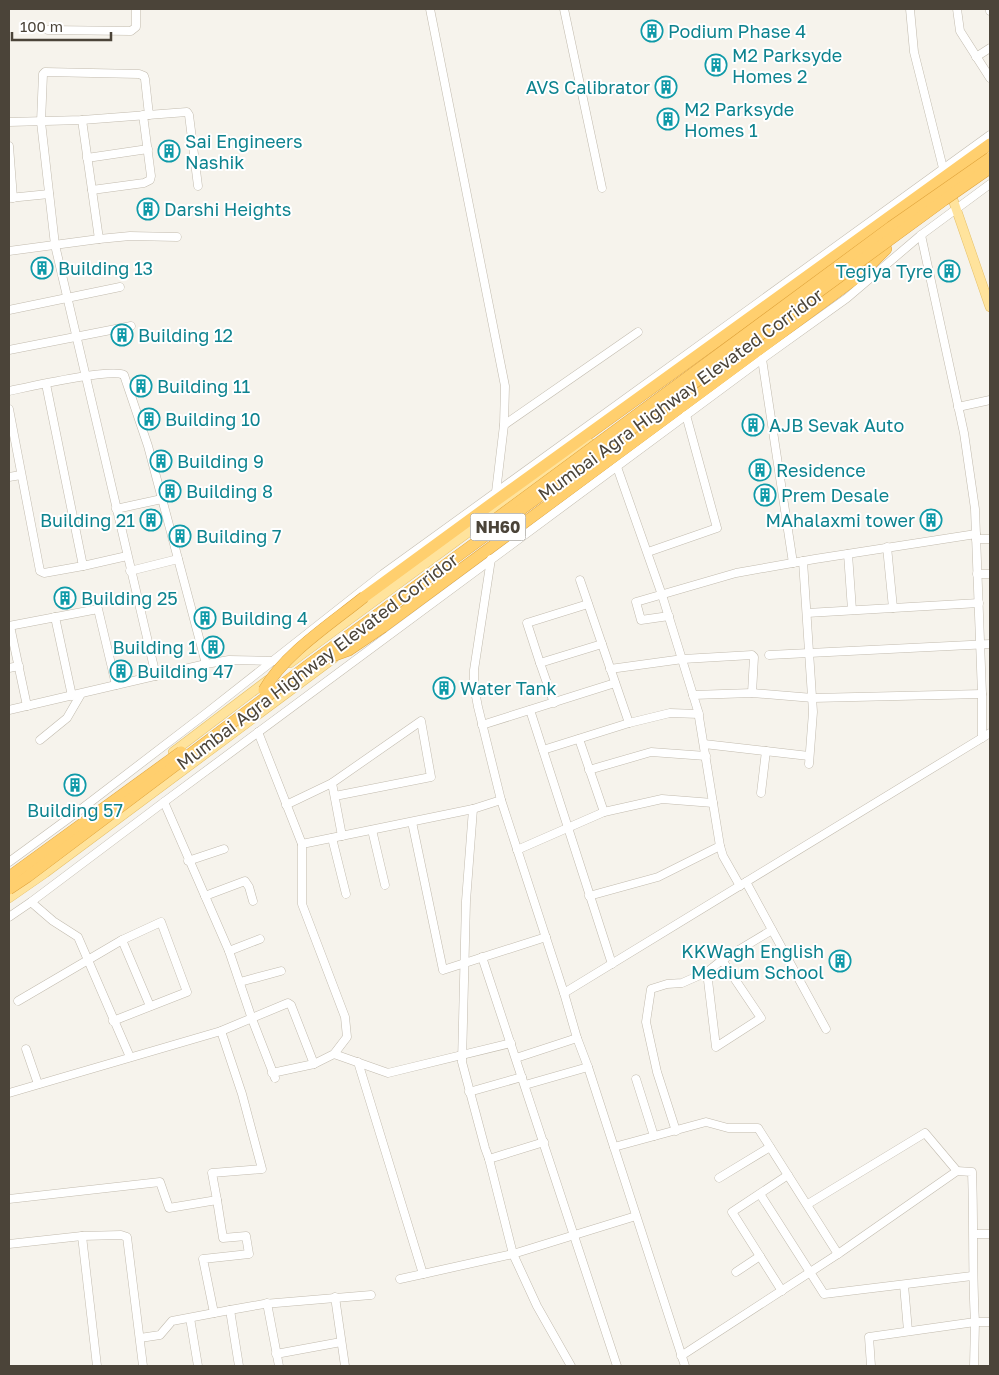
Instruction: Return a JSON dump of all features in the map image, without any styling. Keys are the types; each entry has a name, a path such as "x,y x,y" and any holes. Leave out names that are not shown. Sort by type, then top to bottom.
{"highway":[{"path":"264,690 272,675 294,654 364,598 990,144"},
{"name":"Mumbai Agra Highway Elevated Corridor","path":"9,877 891,227 990,158"},
{"name":"Mumbai Agra Highway Elevated Corridor","path":"9,889 28,877 310,664 990,168"},
{"path":"310,664 349,650 383,627 860,275 886,249"}],"main road":[{"path":"9,872 148,771 365,607 945,176 990,152"},
{"path":"9,898 886,249 955,204 990,174"},
{"path":"945,176 990,307"}],"street":[{"path":"48,30 131,31 136,27 136,9"},
{"path":"430,9 505,386 504,424 496,492"},
{"path":"564,9 602,188"},
{"path":"910,9 914,52 945,176"},
{"path":"957,9 960,31 990,78"},
{"path":"976,57 990,48"},
{"path":"92,190 150,180 145,79 142,75 45,72 43,76 41,122 55,245 156,676"},
{"path":"9,122 82,120 187,112 189,115 198,186"},
{"path":"82,120 99,239"},
{"path":"9,862 274,661 383,574 496,492 945,176 990,135"},
{"path":"9,146 11,198 49,194"},
{"path":"87,158 148,149"},
{"path":"9,917 491,559 847,298 921,236 955,204 990,184"},
{"path":"9,251 130,236 178,237"},
{"path":"921,236 958,407 970,468 975,509 982,738"},
{"path":"9,310 120,287"},
{"path":"9,350 131,326"},
{"path":"504,424 638,332"},
{"path":"762,359 793,563"},
{"path":"9,390 114,373 124,375 148,446 206,664"},
{"path":"46,384 83,566"},
{"path":"958,407 990,400"},
{"path":"9,409 41,572 83,566 127,556"},
{"path":"648,552 717,528 686,415"},
{"path":"617,467 648,552 699,714 723,856 772,930 826,1029"},
{"path":"9,477 21,475"},
{"path":"116,509 162,499"},
{"path":"669,616 641,620 636,602 736,573 887,547 976,536 990,539"},
{"path":"887,547 893,608"},
{"path":"848,554 852,610"},
{"path":"130,571 178,559"},
{"path":"491,559 474,670 475,695 482,726 501,800 564,993 576,1038 588,1067 685,1366"},
{"path":"804,561 813,712 809,764"},
{"path":"978,574 990,574"},
{"path":"580,580 629,723"},
{"path":"807,613 979,603"},
{"path":"554,703 527,623 588,604"},
{"path":"27,706 9,626 95,609 99,610 116,686"},
{"path":"55,617 72,696"},
{"path":"540,663 602,644"},
{"path":"770,655 990,644"},
{"path":"610,669 683,659 752,655 754,657 752,693"},
{"path":"9,710 206,664 229,660 274,661"},
{"path":"9,668 19,666"},
{"path":"482,726 615,683"},
{"path":"693,695 752,693 812,698 982,694"},
{"path":"40,740 67,718 81,694"},
{"path":"530,710 612,964"},
{"path":"543,750 629,723 670,713 699,714"},
{"path":"286,805 332,783 421,721 431,777 334,796"},
{"path":"164,802 229,951 274,1076 314,1064 334,1054 347,1037 345,1018 302,904 302,844 258,732"},
{"path":"564,993 990,733"},
{"path":"579,739 604,812"},
{"path":"704,744 809,756"},
{"path":"761,792 766,751"},
{"path":"590,770 651,752 706,756"},
{"path":"332,783 342,836"},
{"path":"518,850 604,812 662,799 713,803"},
{"path":"302,844 473,809 501,800"},
{"path":"473,809 464,963 462,1062 469,1092 490,1159 513,1254 537,1306 571,1366"},
{"path":"412,822 443,970 546,937"},
{"path":"372,830 384,885"},
{"path":"332,838 346,894"},
{"path":"589,896 658,877 720,846"},
{"path":"188,860 224,849"},
{"path":"205,896 245,881 253,901"},
{"path":"31,902 53,922 78,937 130,1057"},
{"path":"18,1001 122,940 161,922 187,992 113,1021"},
{"path":"676,1130 658,1072 646,1022 651,989 667,984 682,983 707,972 722,960 772,930"},
{"path":"229,951 260,939"},
{"path":"122,940 150,1006"},
{"path":"482,957 617,1366"},
{"path":"707,972 716,1047 761,1018 722,960"},
{"path":"240,982 282,971"},
{"path":"9,1093 222,1031 286,1004 290,1004 314,1064"},
{"path":"214,1313 203,1259 249,1254 246,1236 223,1238 212,1173 262,1169 242,1094 222,1031"},
{"path":"516,1058 576,1038"},
{"path":"334,1054 388,1073 511,1043"},
{"path":"26,1049 38,1084"},
{"path":"358,1062 423,1274"},
{"path":"469,1092 588,1067"},
{"path":"636,1079 654,1136"},
{"path":"614,1147 706,1122 728,1128 758,1128 838,1254"},
{"path":"808,1204 925,1133 957,1171"},
{"path":"490,1159 544,1142"},
{"path":"719,1178 770,1147"},
{"path":"681,1356 838,1254 957,1171 972,1172 974,1234 972,1276 976,1322 974,1366"},
{"path":"782,1290 732,1212 788,1175"},
{"path":"9,1199 160,1182 169,1208 217,1200"},
{"path":"760,1194 824,1294 972,1276"},
{"path":"400,1279 513,1254 636,1216"},
{"path":"974,1234 990,1234"},
{"path":"82,1236 97,1366"},
{"path":"9,1244 82,1236 125,1236 128,1239 143,1366"},
{"path":"736,1272 760,1256"},
{"path":"904,1285 908,1331"},
{"path":"140,1338 160,1334 172,1321 267,1303 371,1295"},
{"path":"334,1297 345,1366"},
{"path":"267,1303 279,1366"},
{"path":"230,1310 239,1366"},
{"path":"190,1318 198,1366"},
{"path":"871,1366 869,1337 976,1322 990,1322"},
{"path":"276,1354 341,1342"}],"place":[{"name":"Podium Phase 4","path":"652,31"},
{"name":"M2 Parksyde Homes 2","path":"716,65"},
{"name":"AVS Calibrator","path":"666,87"},
{"name":"M2 Parksyde Homes 1","path":"668,119"},
{"name":"Sai Engineers Nashik","path":"169,151"},
{"name":"Darshi Heights","path":"148,209"},
{"name":"Building 13","path":"42,268"},
{"name":"Tegiya Tyre","path":"949,271"},
{"name":"Building 12","path":"122,335"},
{"name":"Building 11","path":"141,386"},
{"name":"Building 10","path":"149,419"},
{"name":"AJB Sevak Auto","path":"753,425"},
{"name":"Building 9","path":"161,461"},
{"name":"Residence","path":"760,470"},
{"name":"Building 8","path":"170,491"},
{"name":"Prem Desale","path":"765,495"},
{"name":"Building 21","path":"151,520"},
{"name":"MAhalaxmi tower","path":"931,520"},
{"name":"Building 7","path":"180,536"},
{"name":"Building 25","path":"65,598"},
{"name":"Building 4","path":"205,618"},
{"name":"Building 1","path":"213,647"},
{"name":"Building 47","path":"121,671"},
{"name":"Water Tank","path":"444,688"},
{"name":"Building 57","path":"75,785"},
{"name":"KKWagh English Medium School","path":"840,961"}]}
